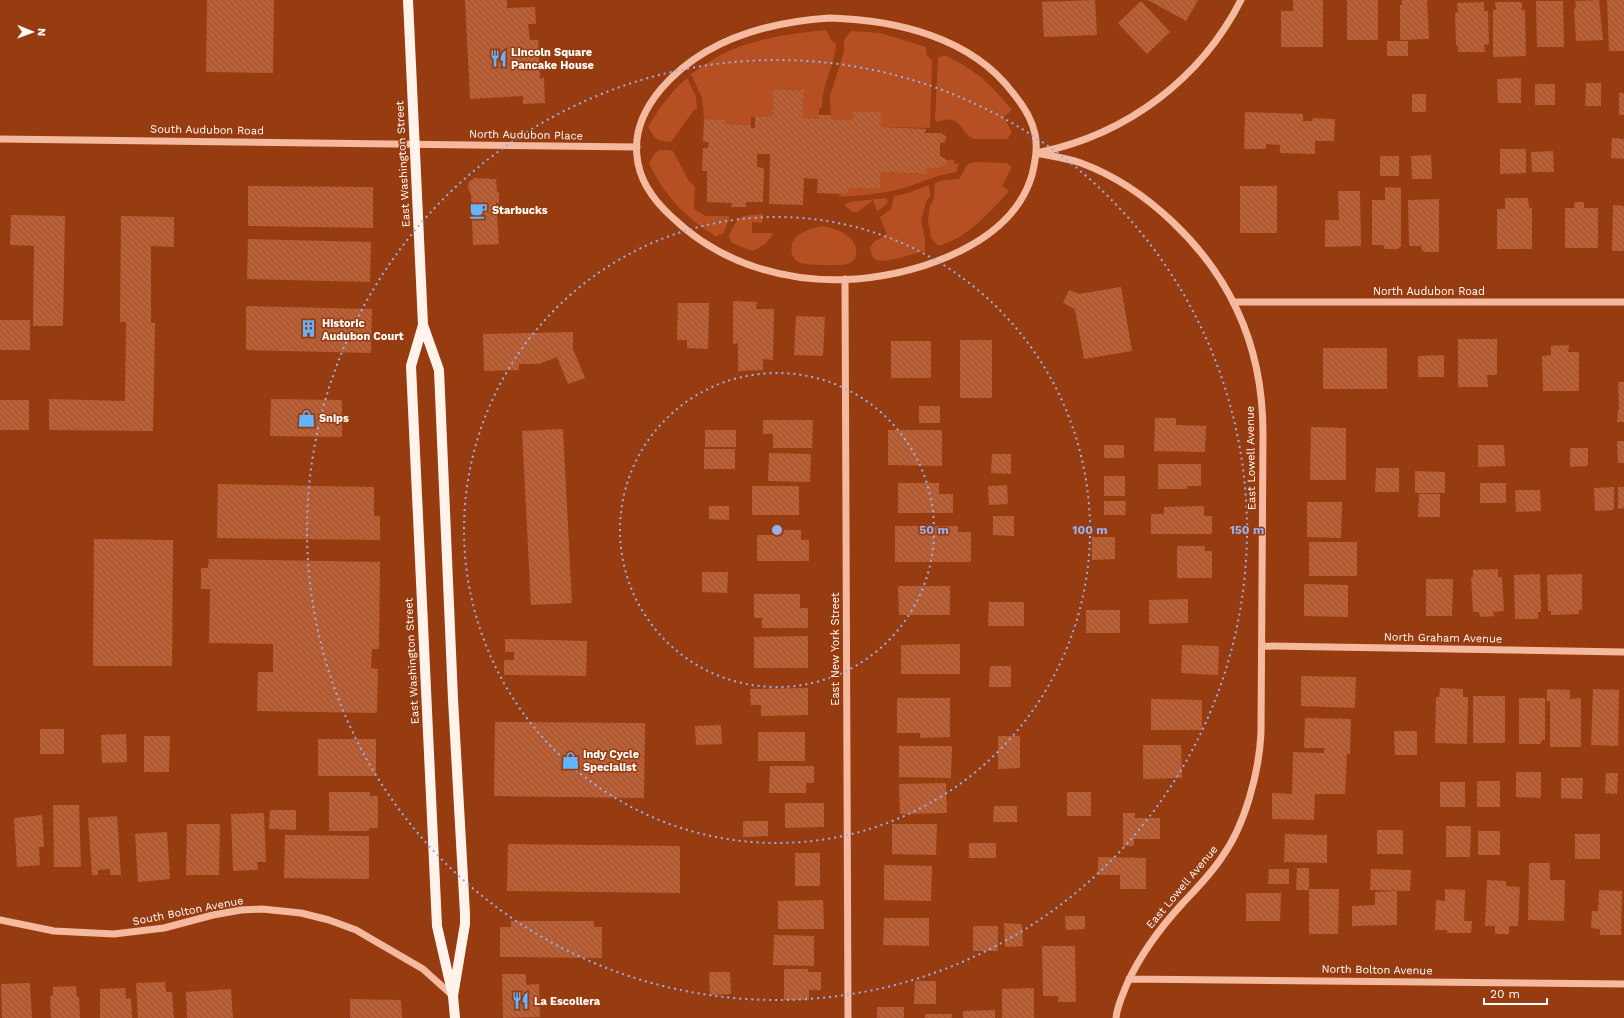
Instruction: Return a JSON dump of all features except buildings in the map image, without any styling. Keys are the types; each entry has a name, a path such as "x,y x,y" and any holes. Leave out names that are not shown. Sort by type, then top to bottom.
{"main road":[{"name":"East Washington Street","path":"408,1 423,325 439,370 453,699 465,924 453,996"},
{"name":"East Washington Street","path":"423,325 411,366 436,926 453,996 456,1016"}],"street":[{"path":"1036,153 1076,143 1111,129 1136,115 1160,98 1189,72 1209,51 1220,36 1241,0"},
{"path":"830,18 865,20 910,29 938,38 973,56 1004,81 1022,104 1034,128 1036,153 1029,185 1018,206 998,226 982,238 949,256 903,272 875,277 813,279 782,274 739,261 720,253 702,242 664,210 648,190 638,162 637,147 639,128 648,104 670,79 693,61 725,41 753,31 791,22 830,18"},
{"name":"South Audubon Road","path":"0,139 414,144"},
{"name":"North Audubon Place","path":"414,144 637,147"},
{"name":"East Lowell Avenue","path":"1036,153 1086,165 1123,184 1170,218 1189,239 1214,269 1241,319 1253,357 1262,405 1262,646 1260,744 1254,782 1245,809 1224,855 1154,937 1136,964 1117,1008 1116,1018"},
{"name":"East New York Street","path":"845,279 848,1018"},
{"name":"North Audubon Road","path":"1233,302 1624,302"},
{"name":"North Graham Avenue","path":"1262,646 1624,652"},
{"name":"South Bolton Avenue","path":"0,920 54,931 114,934 159,929 213,915 241,910 262,909 301,913 329,920 356,930 423,969 453,996"},
{"name":"North Bolton Avenue","path":"1129,979 1624,984"}],"shaded area":[{"path":"826,30 831,40 836,44 824,90 822,107 819,109 819,119 803,118 804,90 773,89 772,117 751,117 751,125 725,124 725,120 704,119 702,98 691,74 721,55 753,42"},
{"path":"851,31 880,33 926,47 926,54 932,61 930,128 880,127 880,112 854,111 853,120 831,119 830,96 844,52 844,40"},
{"path":"944,55 965,66 982,78 997,92 1012,110 1004,117 1012,133 1007,139 974,139 955,121 944,120 936,122 938,58"},
{"path":"687,78 696,97 697,110 694,110 671,142 657,139 648,127 670,95"},
{"path":"659,150 673,151 690,183 695,186 694,209 706,216 728,216 730,218 723,234 719,234 717,237 695,222 669,196 649,163 654,154"},
{"path":"946,160 954,160 954,164 959,163 956,172 941,175 911,186 882,193 839,197 840,194 848,194 848,188 880,189 881,172 927,174 927,168 939,168 946,165"},
{"path":"974,162 1007,163 1012,167 1002,186 1009,191 977,224 968,231 949,242 938,246 931,237 928,221 930,206 934,199 935,183 945,180 959,179 968,164"},
{"path":"929,185 930,196 926,202 921,221 925,239 925,251 892,260 885,261 875,259 872,255 870,247 874,242 887,234 880,217 891,209 894,196 908,193"},
{"path":"886,198 888,202 877,211 873,200 858,212 853,212 844,205 850,202"},
{"path":"763,214 762,223 752,222 752,233 774,233 765,244 753,251 732,243 729,236 738,220 744,216"},
{"path":"822,226 842,232 852,240 855,245 855,259 847,264 838,265 803,264 796,261 792,254 793,242 805,231"}],"place":[{"name":"Lincoln Square Pancake House","path":"498,58"},
{"name":"Starbucks","path":"479,210"},
{"name":"Historic Audubon Court","path":"309,329"},
{"name":"Snips","path":"306,418"},
{"name":"Indy Cycle Specialist","path":"570,760"},
{"name":"La Escollera","path":"521,1001"}]}
